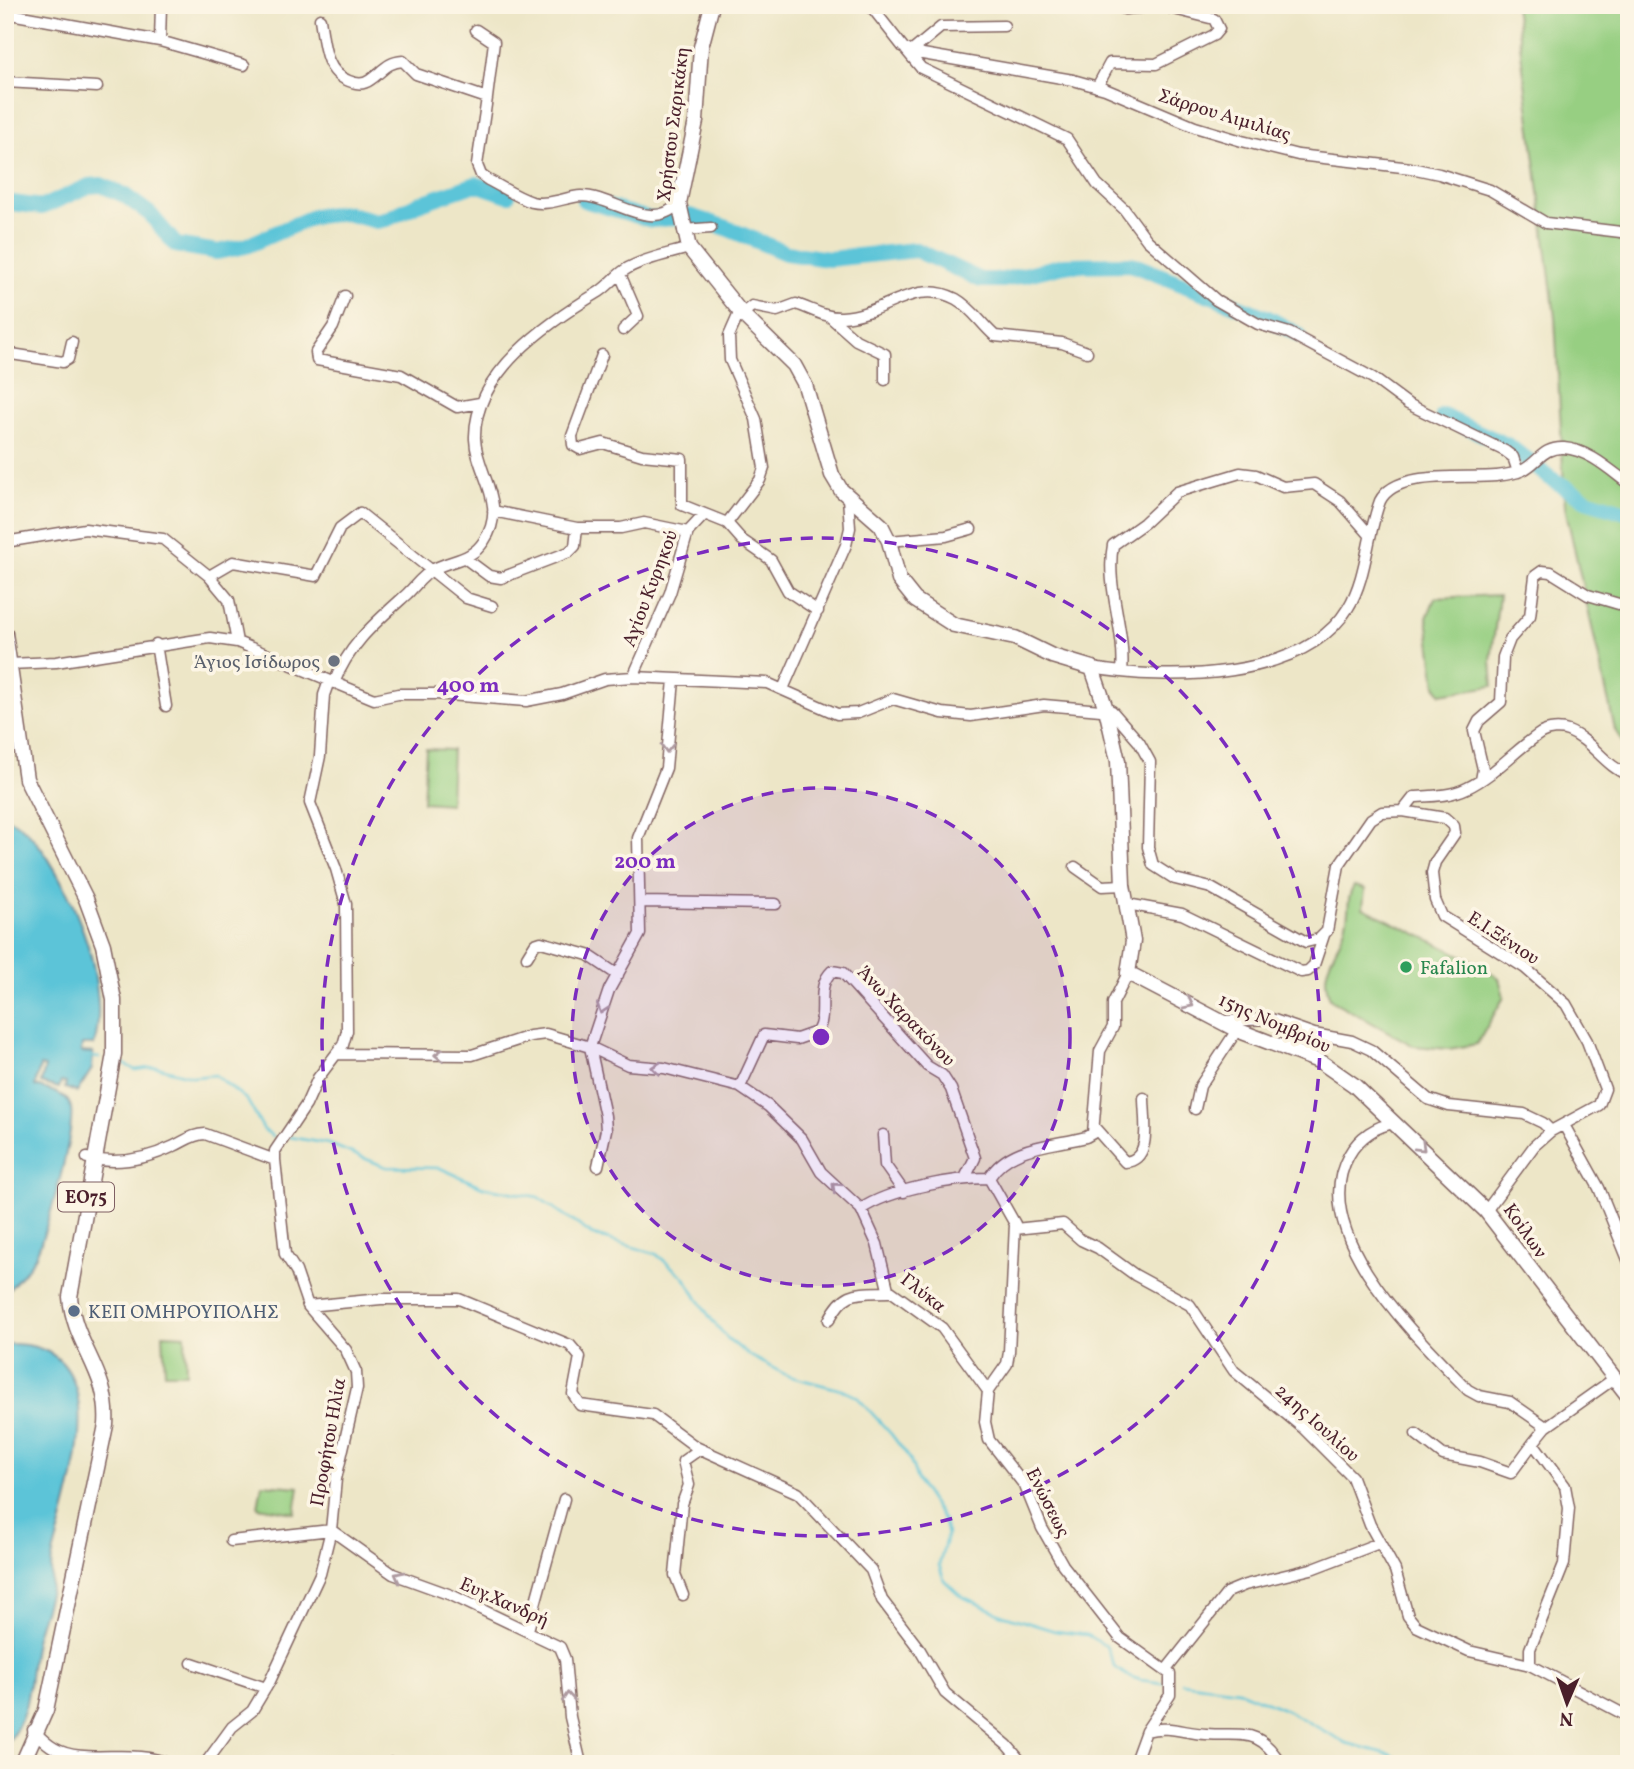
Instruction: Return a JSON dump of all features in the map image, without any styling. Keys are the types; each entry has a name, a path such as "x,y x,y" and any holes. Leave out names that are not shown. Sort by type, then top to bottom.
{"main road":[{"name":"Χρήστου Σαρικάκη","path":"688,248 681,216 696,121 695,92 702,38 712,5"},
{"path":"688,248 741,312 782,350 800,375 832,475 848,496 876,519 890,541 899,580 915,600 954,625 1015,638 1052,656 1091,668 1106,709 1118,761 1123,884 1133,941 1128,973"},
{"name":"ΕΟ75","path":"5,633 26,779 82,888 111,976 115,1043 90,1158"},
{"name":"ΕΟ75","path":"5,680 22,787 80,900 97,947 107,988 108,1054 69,1297 74,1321 104,1388 106,1418 77,1570 46,1710 22,1764"},
{"name":"15ης Νομβρίου","path":"1128,973 1237,1030 1327,1065 1396,1123 1486,1211"},
{"name":"Κοίλων","path":"1486,1211 1629,1397"},
{"name":"ΕΟ75","path":"15,1764 35,1732"}],"street":[{"path":"160,41 161,5"},
{"path":"870,5 920,68 1067,139 1097,184 1124,209 1147,240 1216,300 1258,324 1289,333 1373,377 1408,404 1505,451 1522,470"},
{"path":"1097,87 1110,63 1156,64 1214,35 1219,29 1214,19 1162,6 1125,9 1113,5"},
{"path":"5,13 160,41 244,65"},
{"path":"320,19 331,68 348,81 365,83 384,67 403,61 416,74 487,98"},
{"path":"909,51 941,27 1004,26"},
{"path":"476,30 495,42 477,165 481,175 539,203 584,197 636,212 681,216 711,228"},
{"name":"Σάρρου Αιμιλίας","path":"909,51 1027,71 1097,87 1195,128 1241,141 1298,155 1411,168 1439,174 1490,190 1546,223 1629,233"},
{"path":"5,82 97,87"},
{"path":"90,1158 140,1158 194,1135 205,1134 275,1160 275,1151 306,1105 318,1077 343,1045 347,1031 346,904 336,869 310,803 321,752 324,695 353,645 434,569 466,559 485,540 493,511 489,483 475,442 480,403 492,380 556,318 609,285 631,267 688,248"},
{"path":"621,274 638,316 623,330"},
{"path":"830,317 856,315 912,293 930,290 967,306 995,336 1062,343 1087,352"},
{"path":"345,296 333,327 316,352 317,360 401,375 457,407 480,403"},
{"path":"727,523 760,480 764,468 756,419 730,360 729,335 741,312 752,306 777,311 796,304 830,317 856,340 885,354 885,380"},
{"path":"5,354 63,362 68,359 72,342"},
{"path":"602,355 572,438 573,445 578,449 603,443 642,455 682,459 680,500 685,508 727,523 745,543 771,561 788,591 818,611"},
{"path":"1091,668 1225,673 1280,660 1301,651 1328,634 1348,608 1382,496 1396,485 1432,478 1489,477 1522,470 1552,449 1567,448 1599,461 1629,485"},
{"path":"1122,671 1124,645 1112,578 1113,545 1183,488 1240,473 1256,475 1283,487 1312,483 1340,501 1369,534"},
{"path":"783,689 849,535 848,496"},
{"path":"493,511 577,528 621,528 644,523 688,533"},
{"path":"209,576 233,562 316,576 340,528 360,513 434,569 466,598 492,606"},
{"name":"Αγίου Κυρηκού","path":"633,677 670,593 688,533 703,516"},
{"path":"466,559 489,576 505,577 569,552 575,546 577,528"},
{"path":"890,541 946,537 971,528"},
{"path":"5,542 57,532 111,530 163,539 209,576 229,600 237,642"},
{"path":"1481,780 1483,769 1474,731 1479,721 1501,702 1503,657 1510,639 1532,613 1535,576 1542,571 1551,572 1588,595 1629,607"},
{"path":"9,664 56,662 156,644 210,638 237,642 374,699 397,694 436,694 526,701 562,694 605,679 633,677 751,682 783,689 838,714 858,713 893,699 942,713 971,716 1044,705 1106,709 1122,719 1150,762 1148,848 1153,865 1175,879 1211,888 1297,938 1310,942 1324,935"},
{"path":"156,644 166,706"},
{"path":"598,1166 606,1130 605,1115 590,1046 609,990 638,938 641,902 638,838 666,768 667,729 674,680"},
{"path":"1404,811 1411,799 1455,793 1481,780 1542,732 1556,730 1577,736 1629,775"},
{"name":"Ε.Ι.Ξένιου","path":"1127,904 1182,914 1301,972 1308,971 1314,965 1324,935 1341,861 1371,819 1382,813 1404,811 1445,818 1454,826 1453,837 1435,862 1432,873 1433,892 1439,911 1446,920 1525,968 1566,1004 1587,1041 1605,1084 1605,1096 1600,1105"},
{"path":"1075,867 1102,886 1123,884"},
{"path":"641,902 776,904"},
{"path":"527,957 535,944 541,942 588,955 618,975"},
{"name":"Άνω Χαρακόνου","path":"740,1087 764,1035 797,1039 817,1031 823,1018 824,980 832,971 843,973 927,1066 942,1075 951,1089 975,1158 965,1178"},
{"path":"1128,973 1112,1003 1113,1027 1099,1058 1095,1128 1118,1158 1125,1162 1135,1159 1143,1149 1144,1098"},
{"path":"1222,1021 1271,1019 1314,1034 1352,1041 1371,1051 1428,1098 1449,1106 1524,1114 1543,1123 1551,1131"},
{"path":"1195,1109 1200,1086 1237,1030"},
{"path":"337,1054 472,1055 539,1034 560,1036 590,1046 633,1066 664,1068 740,1087 768,1106 802,1139 821,1172 861,1209 904,1192 965,1178 989,1178 1009,1157 1025,1150 1086,1137 1095,1128"},
{"name":"Κοίλων","path":"1486,1211 1526,1156 1551,1131 1600,1105"},
{"path":"1396,1123 1371,1131 1352,1149 1341,1169 1341,1204 1350,1242 1364,1268 1408,1328 1468,1390 1510,1402 1544,1430"},
{"path":"1564,1125 1599,1188 1629,1262"},
{"path":"883,1135 884,1165 904,1192"},
{"name":"Προφήτου Ηλία","path":"205,1764 216,1746 252,1711 266,1688 320,1574 331,1530 336,1479 357,1378 346,1350 308,1306 284,1248 275,1160"},
{"path":"988,1391 1007,1364 1015,1229 1014,1220 989,1178"},
{"name":"Γλύκα","path":"861,1209 877,1244 889,1292 942,1328 988,1391"},
{"name":"24ης Ιουλίου","path":"1015,1229 1063,1224 1081,1240 1098,1248 1135,1275 1190,1305 1234,1371 1303,1428 1352,1477 1395,1570 1408,1616 1416,1626 1469,1651 1530,1665 1629,1717"},
{"path":"829,1320 838,1302 846,1296 889,1292"},
{"path":"308,1306 381,1299 459,1299 555,1337 574,1349 580,1363 573,1394 580,1405 653,1415 700,1449 798,1493 872,1570 882,1600 920,1650 945,1693 1007,1745 1023,1764"},
{"path":"1416,1434 1443,1455 1480,1462 1511,1473 1544,1430 1615,1378"},
{"name":"Ενώσεως","path":"988,1391 987,1434 997,1452 1025,1486 1058,1558 1120,1638 1166,1670"},
{"path":"1530,1665 1530,1649 1564,1564 1569,1508 1565,1486 1533,1443"},
{"path":"683,1595 675,1575 682,1504 689,1485 683,1461 700,1449"},
{"path":"528,1630 564,1499"},
{"path":"231,1541 331,1530"},
{"name":"Ευγ.Χανδρή","path":"331,1530 393,1574 451,1595 552,1641 563,1652 570,1717 581,1764"},
{"path":"1134,1764 1146,1731 1170,1695 1172,1682 1166,1670 1228,1592 1245,1585 1311,1569 1380,1542"},
{"path":"192,1663 266,1688"},
{"path":"1146,1731 1167,1727 1207,1734 1247,1733 1266,1743 1281,1764"},
{"path":"35,1732 54,1749 68,1753 131,1754 149,1756 170,1764"}],"green space":[{"path":"1515,5 1629,5 1629,752 1615,730 1565,507 1555,317"},
{"path":"1499,595 1491,661 1493,686 1441,694 1436,686 1427,618 1435,598"},
{"path":"426,749 452,750 450,804 423,802"},
{"name":"Fafalion","path":"1354,886 1365,889 1363,908 1473,961 1499,978 1504,997 1477,1044 1449,1049 1414,1046 1331,1000 1327,989 1327,969 1343,934"},
{"path":"163,1334 185,1335 186,1373 165,1373"},
{"path":"262,1484 299,1487 295,1513 258,1507"}],"water":[{"path":"6,818 21,827 36,842 63,884 90,952 98,998 98,1017 94,1045 82,1045 81,1052 93,1053 92,1069 77,1092 65,1088 66,1083 61,1082 59,1088 41,1083 45,1067 40,1066 35,1086 55,1092 68,1101 71,1116 69,1134 60,1180 40,1245 32,1262 5,1295"},
{"path":"5,1344 42,1349 65,1366 77,1393 79,1425 76,1461 52,1559 50,1592 35,1641 28,1696 20,1721 5,1746"}],"waterway":[{"path":"5,202 42,207 89,186 101,185 124,195 150,214 176,245 217,252 246,246 315,216 345,213 377,221 387,219 418,204 476,184 508,195"},
{"path":"584,200 652,220 689,216 724,227 786,253 829,259 916,250 981,280 1003,280 1064,265 1131,264 1268,318 1299,335"},
{"path":"1443,416 1509,446 1550,478 1589,501 1629,513"},
{"path":"93,1057 99,1058"},
{"path":"121,1062 135,1070 157,1067 194,1077 215,1075 247,1100 264,1130 273,1136"},
{"path":"290,1137 329,1144 386,1167 440,1168 483,1187 538,1197 593,1235 656,1254 684,1277 711,1319 727,1338 747,1354 788,1376 842,1390 857,1397 891,1434 910,1459 918,1482 944,1521 947,1535 939,1565 944,1580 961,1596 1003,1615 1055,1631 1087,1635 1106,1646 1115,1667 1126,1675 1163,1683"},
{"path":"1182,1683 1238,1690 1288,1711 1346,1743 1392,1755 1403,1764"}],"place":[{"name":"Άγιος Ισίδωρος","path":"334,661"},
{"name":"Fafalion","path":"1406,967"},
{"name":"ΚΕΠ ΟΜΗΡΟΥΠΟΛΗΣ","path":"74,1311"}]}
